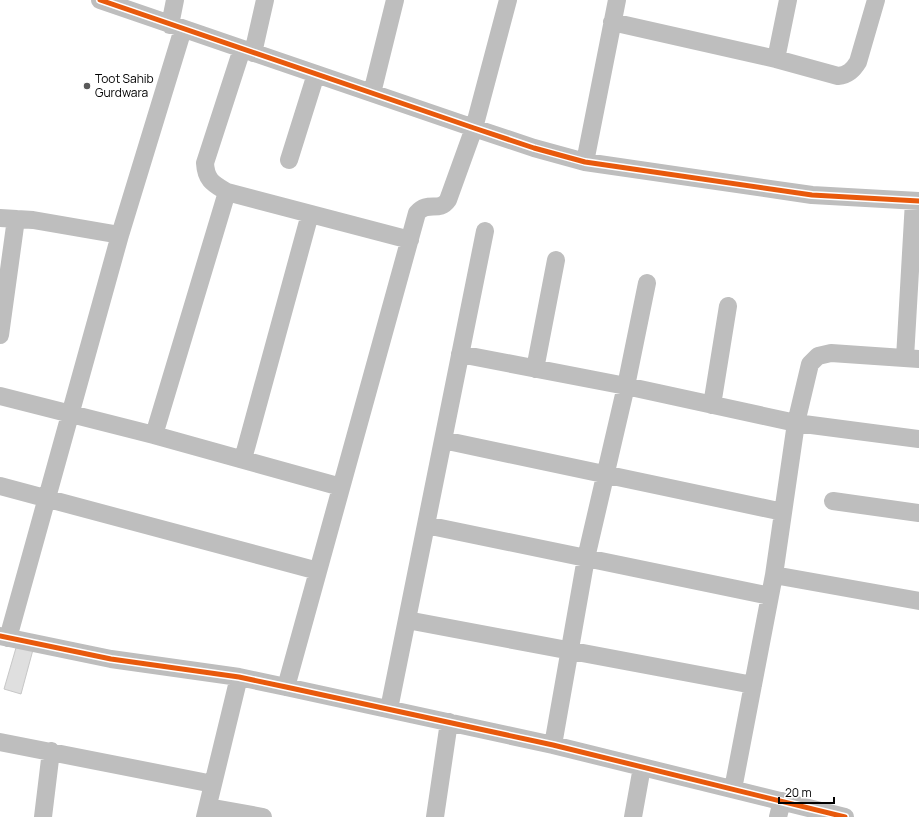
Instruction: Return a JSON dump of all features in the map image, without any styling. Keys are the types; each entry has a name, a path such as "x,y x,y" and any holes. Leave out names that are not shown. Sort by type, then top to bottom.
{"street":[{"path":"175,0 177,27 47,497 4,637 111,659 239,677 389,709 553,745 733,789 780,809 845,817"},
{"path":"265,0 205,164 206,173 212,182 227,192 410,240"},
{"path":"372,93 396,0"},
{"path":"286,687 417,213 422,208 429,206 439,207 445,205 448,200 474,128 508,0"},
{"path":"585,162 617,0"},
{"path":"776,59 788,0"},
{"path":"612,22 776,59 838,76 846,76 853,70 858,62 876,0"},
{"path":"110,2 177,27 474,128 534,148 585,162 812,195 916,201 912,359 831,353 818,356 810,364 796,423 774,575 733,789"},
{"path":"289,160 316,74"},
{"path":"154,435 227,192"},
{"path":"243,459 310,214"},
{"path":"0,335 8,218 72,226 120,236"},
{"path":"389,709 485,231"},
{"path":"535,369 556,260"},
{"path":"553,745 586,558 626,386 647,283"},
{"path":"712,405 728,306"},
{"path":"460,354 626,386 796,423 919,439"},
{"path":"0,396 154,435 341,486"},
{"path":"443,440 783,512"},
{"path":"0,486 47,497 318,571"},
{"path":"833,502 919,513"},
{"path":"426,525 770,596"},
{"path":"774,575 919,601"},
{"path":"407,620 753,685"},
{"path":"239,677 206,812 263,817"},
{"path":"435,817 449,722"},
{"path":"0,742 213,784"},
{"path":"42,817 50,751"},
{"path":"633,817 642,767"}],"building":[{"path":"18,641 34,646 21,694 4,689"}],"cycle path":[{"path":"100,0 474,128 534,148 585,162 812,195 919,201"},
{"path":"0,636 111,659 239,677 286,687 553,745 845,817"}],"place":[{"name":"Toot Sahib Gurdwara","path":"87,86"}]}
